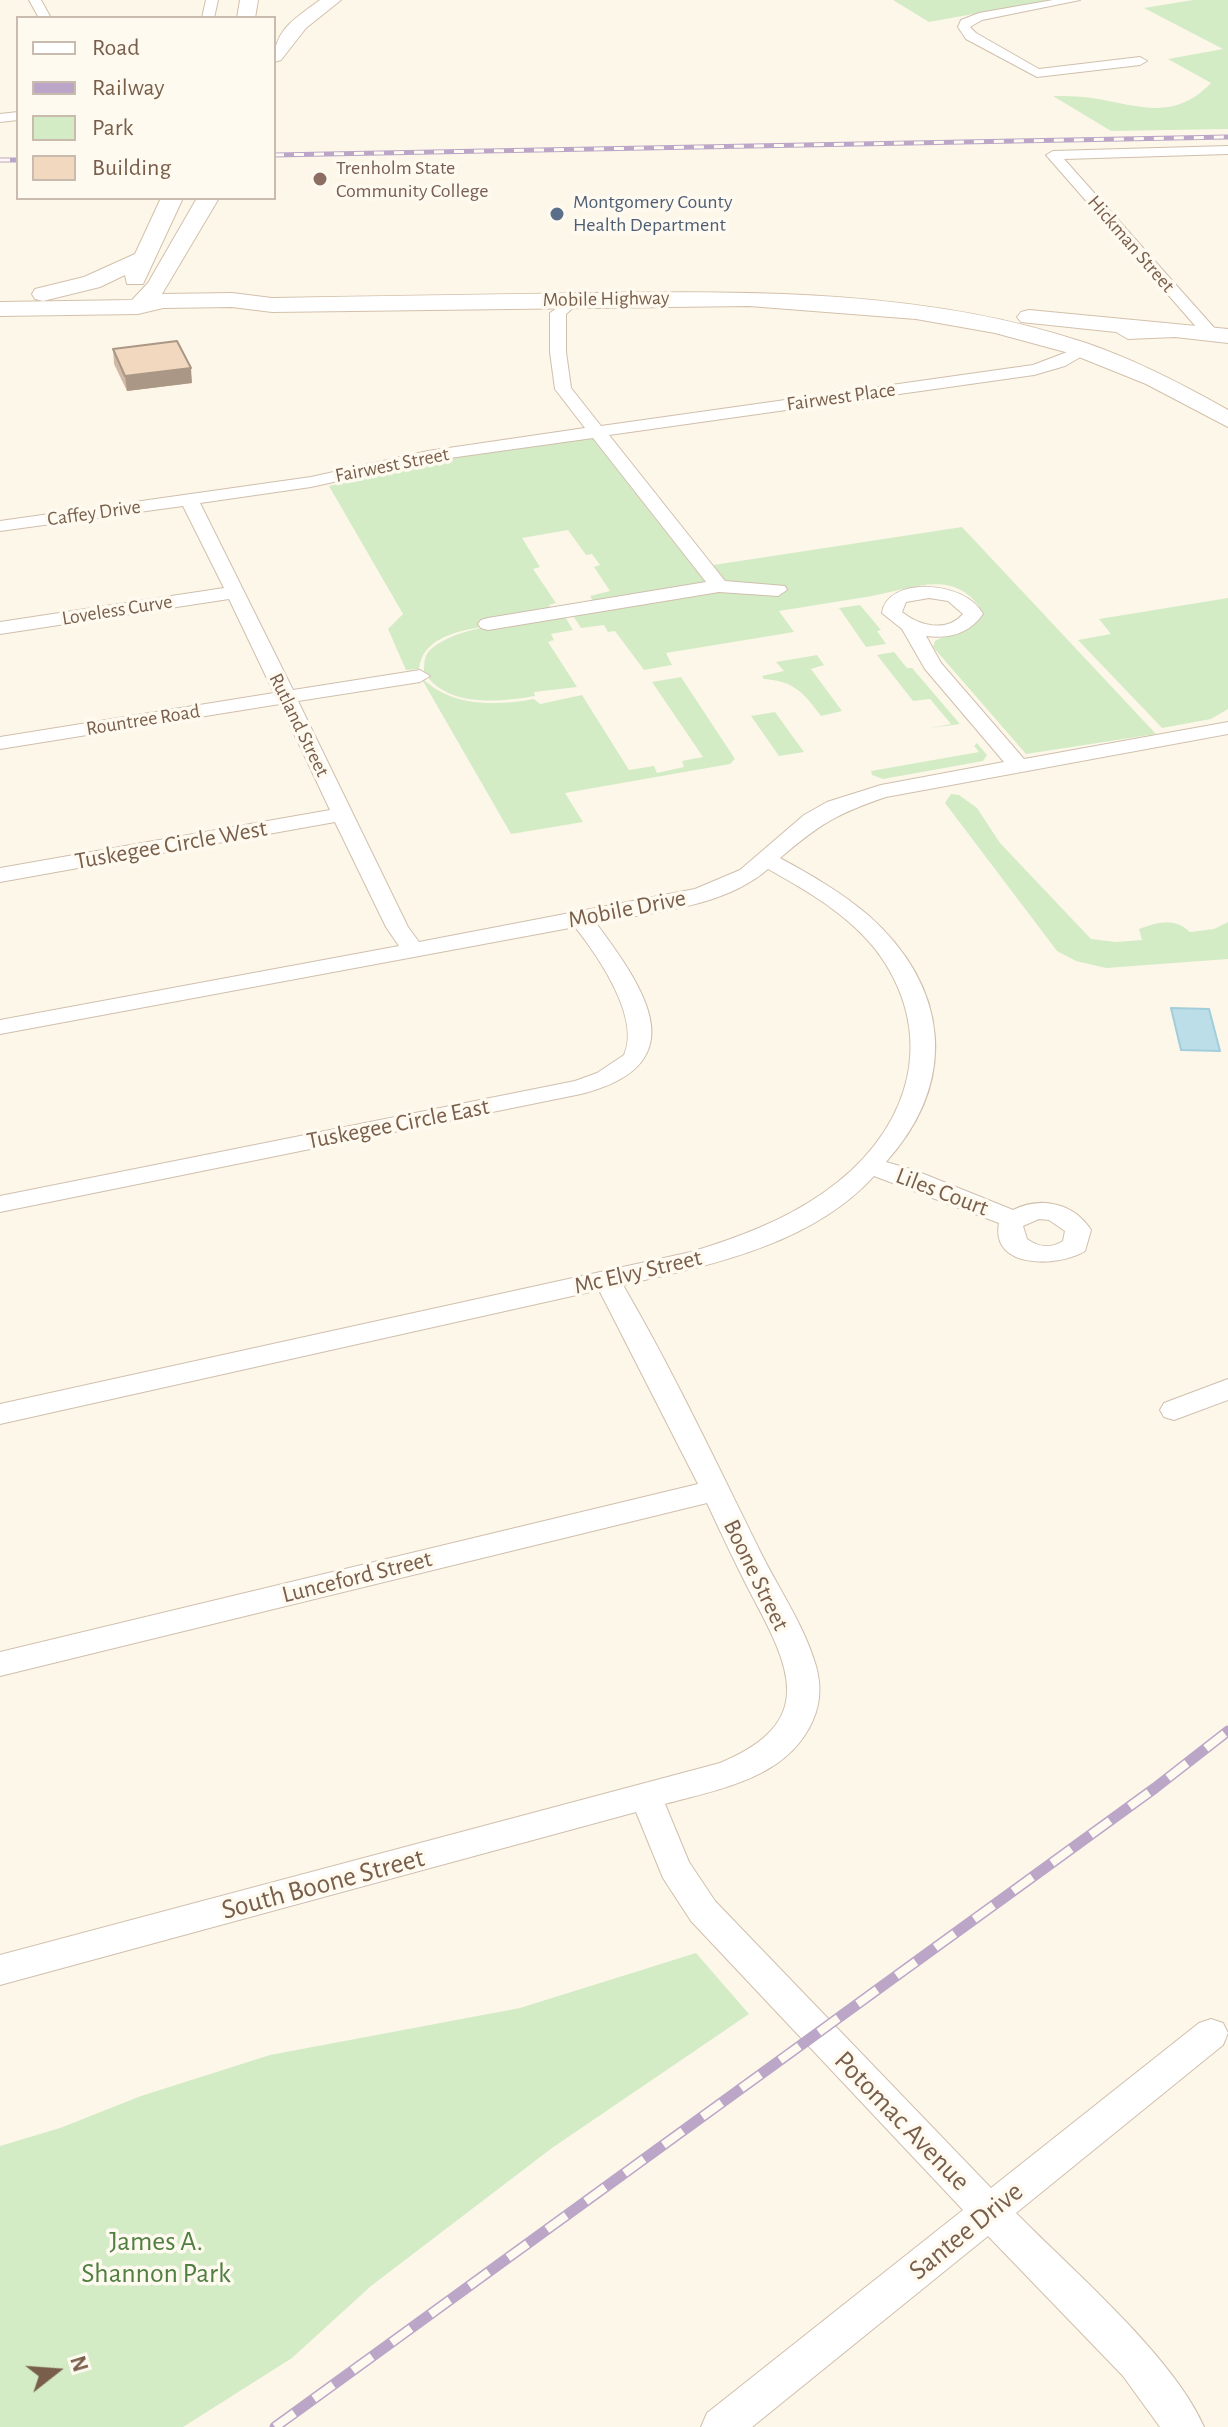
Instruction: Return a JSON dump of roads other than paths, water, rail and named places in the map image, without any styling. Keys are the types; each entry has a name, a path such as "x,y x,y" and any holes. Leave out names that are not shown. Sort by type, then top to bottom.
{"main road":[{"path":"276,26 310,0"},
{"path":"276,53 299,24 332,0"},
{"path":"171,200 130,290 138,307 157,286 207,200"},
{"path":"184,239 181,258 185,269 194,277 272,305"},
{"path":"0,307 92,282 145,258"},
{"name":"Mobile Highway","path":"0,307 138,307 158,314 231,312 272,305 792,299 877,305 939,314"},
{"path":"939,314 1009,315 1217,336"},
{"path":"939,314 1083,351 1156,379 1228,420"},
{"path":"1083,351 1103,337 1155,329"},
{"path":"1083,351 1128,340 1217,336"},
{"path":"1205,405 1185,382 1182,361 1199,345 1217,336"}],"street":[{"path":"1074,0 979,17 965,23 964,27 971,36 1037,73 1140,61"},
{"name":"Hickman Street","path":"1217,336 1054,154 1228,150"},
{"path":"574,300 558,313 561,385 719,586"},
{"name":"Fairwest Place","path":"596,432 1034,370 1059,363 1083,351"},
{"name":"Fairwest Street","path":"188,500 311,482 428,456 596,432"},
{"name":"Caffey Drive","path":"0,526 188,500"},
{"name":"Rutland Street","path":"188,500 197,512 397,927 413,950"},
{"path":"488,624 719,586 778,590"},
{"name":"Loveless Curve","path":"0,628 235,592"},
{"path":"911,627 932,665 1018,765"},
{"name":"Rountree Road","path":"0,743 420,676"},
{"name":"Mobile Drive","path":"0,1027 703,894 748,875 812,820 857,799 906,785 1228,728"},
{"name":"Tuskegee Circle West","path":"0,875 342,814"},
{"name":"Mc Elvy Street","path":"0,1414 694,1260 762,1237 796,1220 851,1185 901,1130 921,1085 925,1037 915,995 894,956 859,917 817,886 767,860"},
{"name":"Tuskegee Circle East","path":"0,1204 581,1087 605,1079 632,1059 643,1041 643,1033 632,1000 581,919"},
{"name":"Liles Court","path":"869,1166 905,1176 1014,1220"},
{"name":"Boone Street","path":"607,1280 715,1490 803,1675 801,1712 780,1745 727,1774 646,1797"},
{"path":"1174,1410 1228,1389"},
{"name":"Lunceford Street","path":"0,1664 715,1490"},
{"name":"South Boone Street","path":"0,1970 646,1797"},
{"name":"Potomac Avenue","path":"646,1797 675,1868 703,1911 1137,2363 1184,2427"},
{"name":"Santee Drive","path":"721,2427 1211,2034"}],"water":[{"path":"1171,1008 1209,1009 1220,1051 1181,1050"}],"railway":[{"path":"276,155 1228,137"},
{"path":"0,160 16,160"},
{"path":"275,2427 1155,1788 1228,1731"}],"place":[{"name":"Trenholm State Community College","path":"320,179"},
{"name":"Montgomery County Health Department","path":"557,214"}],"park label":[{"name":"James A. Shannon Park","path":"156,2258"}]}
